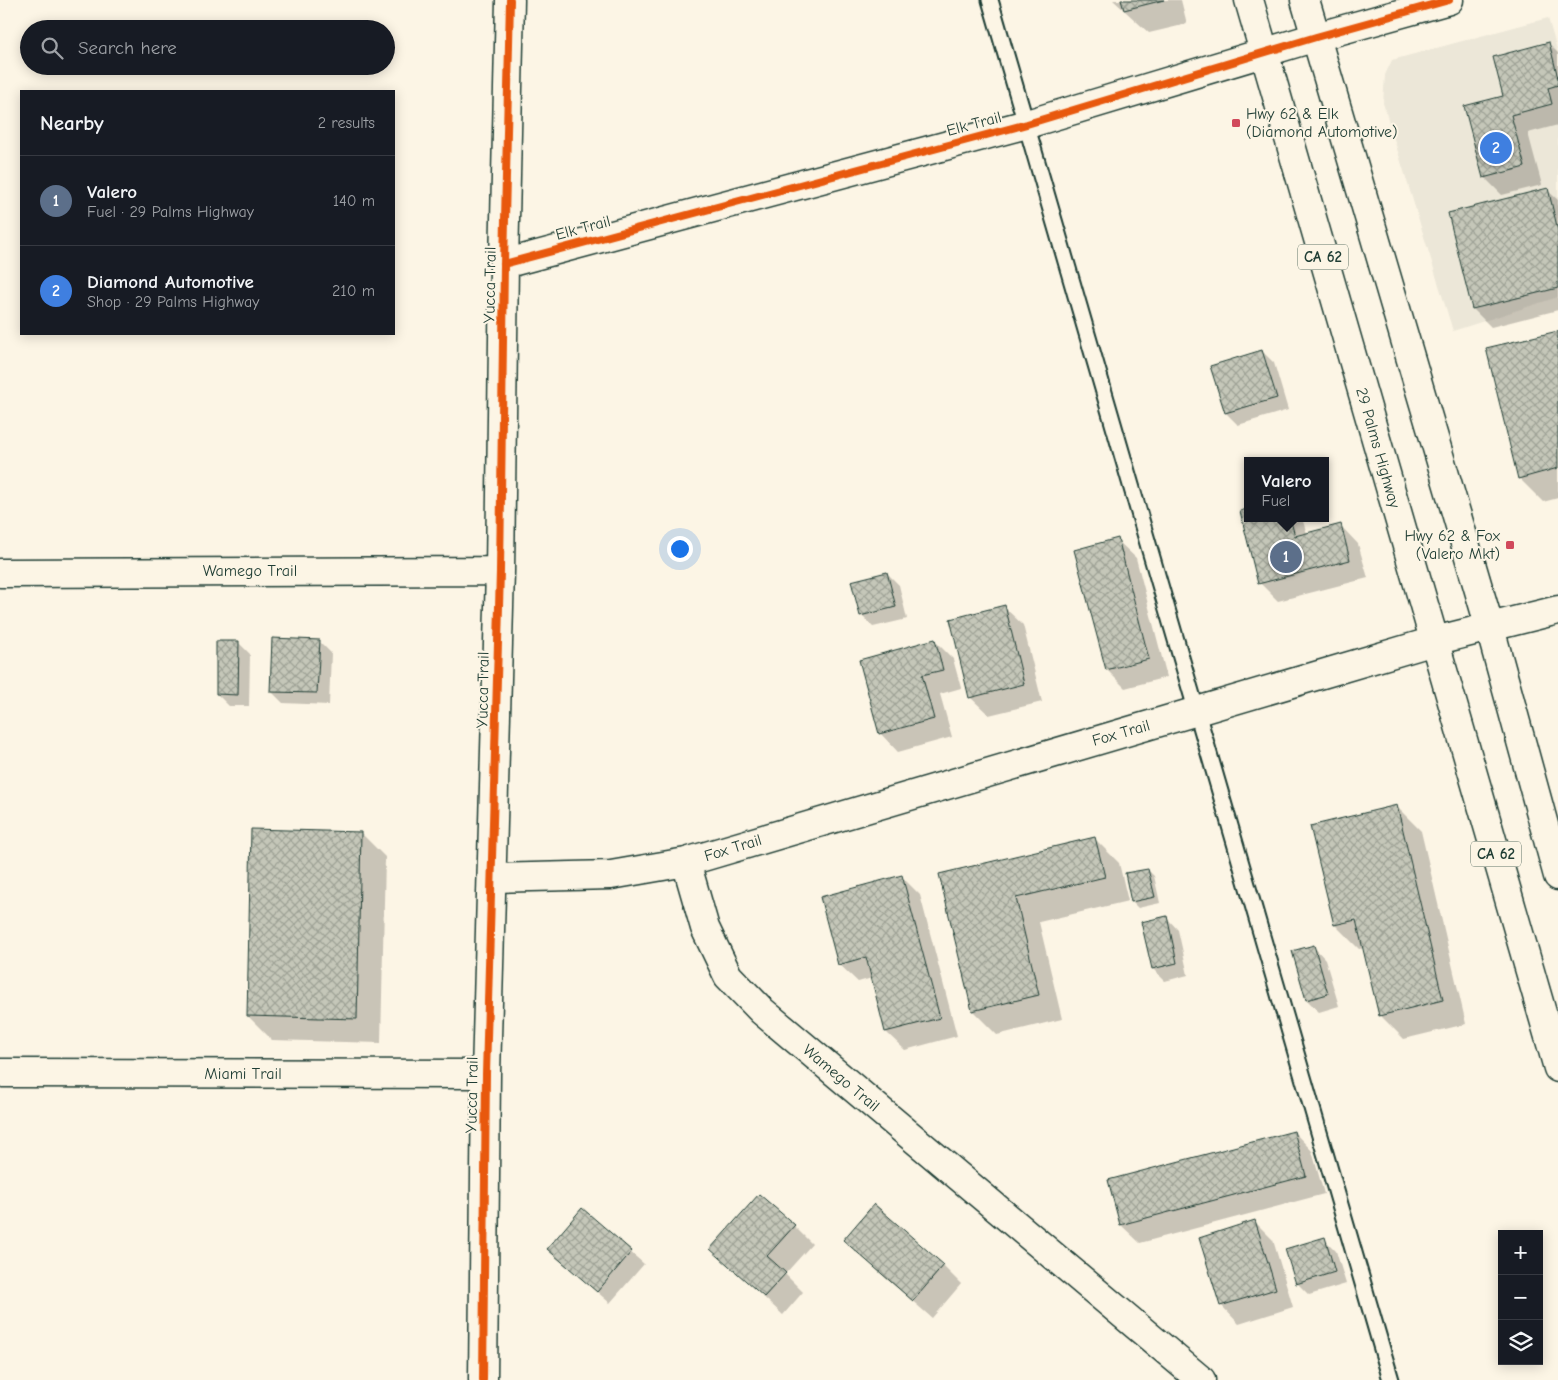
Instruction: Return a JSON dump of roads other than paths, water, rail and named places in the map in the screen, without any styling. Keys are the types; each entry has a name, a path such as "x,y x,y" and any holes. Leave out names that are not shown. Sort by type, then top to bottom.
{"street":[{"name":"Yucca Trail","path":"483,1380 486,1074 500,571 510,0"},
{"name":"29 Palms Highway","path":"1248,0 1558,1068"},
{"path":"1305,0 1490,628 1558,876"},
{"name":"Elk Trail","path":"504,264 1027,124 1265,54 1316,37 1449,0"},
{"name":"Wamego Trail","path":"0,573 500,571"},
{"name":"Fox Trail","path":"686,862 1434,641 1558,610"},
{"path":"492,878 611,875 686,862"},
{"name":"Wamego Trail","path":"686,862 705,928 728,976 762,1011 1200,1380"},
{"name":"Miami Trail","path":"0,1073 486,1074"}],"lane":[{"path":"990,0 1391,1380"}],"place":[{"name":"Hwy 62 & Elk (Diamond Automotive)","path":"1236,123"},
{"name":"Diamond Automotive","path":"1496,148"},
{"name":"Hwy 62 & Fox (Valero Mkt)","path":"1510,545"},
{"name":"Valero","path":"1286,557"}]}
